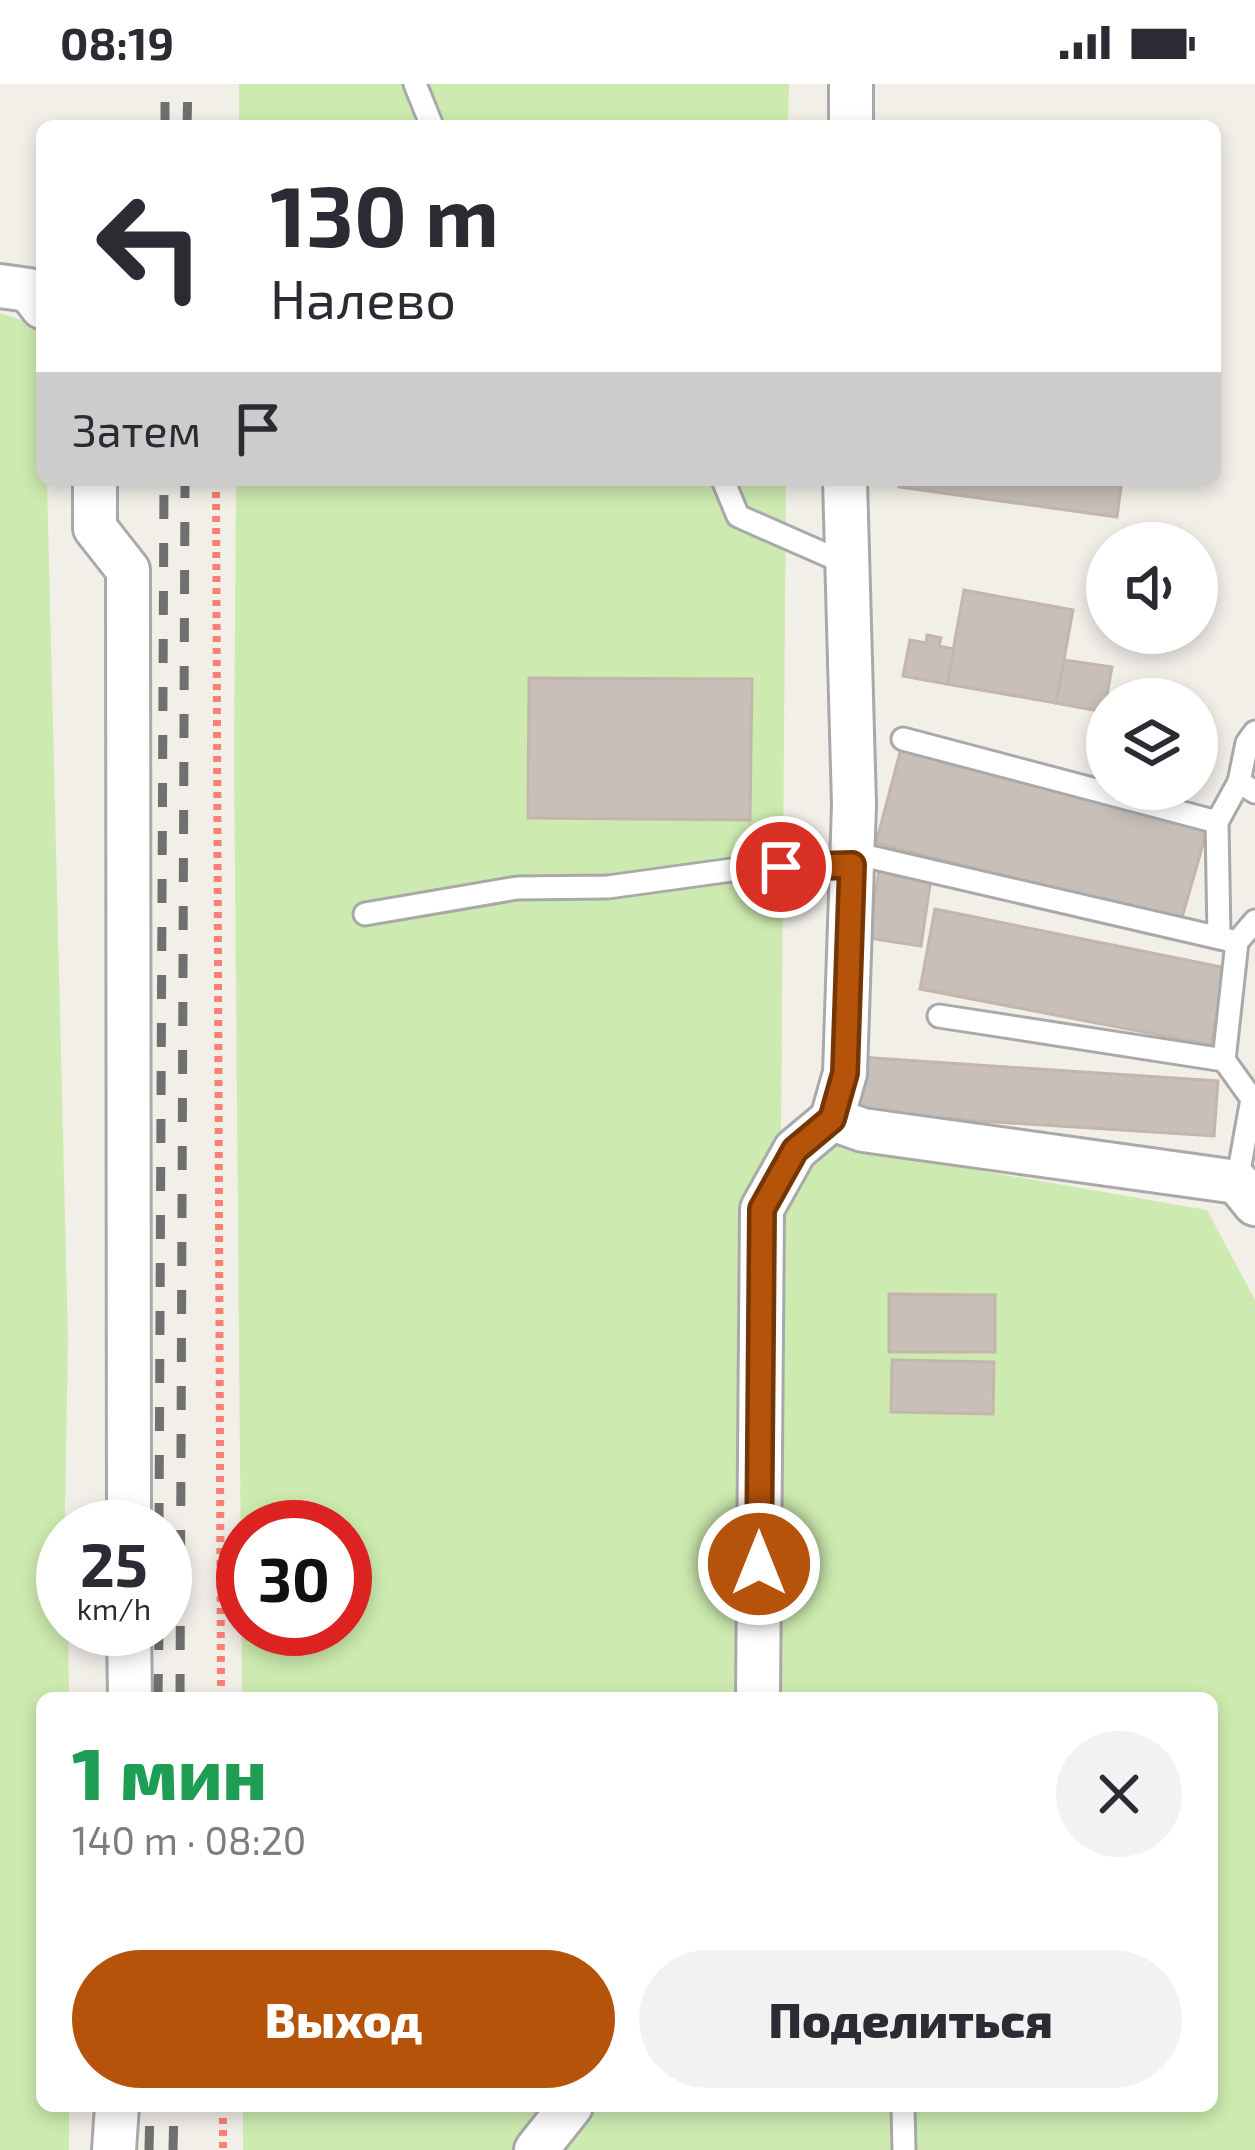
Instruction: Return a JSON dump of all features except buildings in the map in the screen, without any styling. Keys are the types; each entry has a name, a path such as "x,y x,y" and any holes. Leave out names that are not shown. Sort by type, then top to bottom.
{"street":[{"path":"850,120 851,84"},
{"path":"0,286 29,290 36,300"},
{"path":"95,486 94,529 128,570 129,1500"},
{"path":"758,1692 762,1209 795,1150 832,1119 845,1073 852,859 845,486"},
{"path":"832,1119 863,1130 1246,1193"},
{"path":"129,1656 130,1692"},
{"path":"115,2150 117,2112"},
{"path":"536,2150 566,2112"}],"lane":[{"path":"415,84 430,120"},
{"path":"726,486 738,516 845,563"},
{"path":"1246,1193 1254,1098 1225,1060 1228,939 1217,822 1247,787 1246,742 1255,732"},
{"path":"903,739 1217,822"},
{"path":"365,914 517,887 608,886 852,859 1228,939 1255,921"},
{"path":"939,1016 1225,1060"},
{"path":"903,2112 904,2150"}],"path":[{"path":"216,486 221,1692"},
{"path":"223,2112 223,2150"}],"green space":[{"path":"239,84 789,84 788,120 239,120"},
{"path":"0,313 36,325 36,486 47,486 68,1339 65,1500 36,1500 36,1656 68,1656 69,1692 36,1692 36,2112 69,2112 69,2150 0,2150"},
{"path":"236,486 786,486 781,1136 1207,1210 1255,1300 1255,2150 243,2150 243,2112 1218,2112 1218,1692 242,1692 242,1656 372,1656 372,1500 240,1500"}],"railway":[{"path":"165,84 165,120"},
{"path":"187,120 188,84"},
{"path":"159,1500 164,486"},
{"path":"180,1692 185,486"},
{"path":"158,1692 159,1656"},
{"path":"149,2150 150,2112"},
{"path":"173,2150 174,2112"}],"route":[{"path":"759,1564 762,1209 795,1150 832,1119 845,1073 852,865 781,867"}]}
